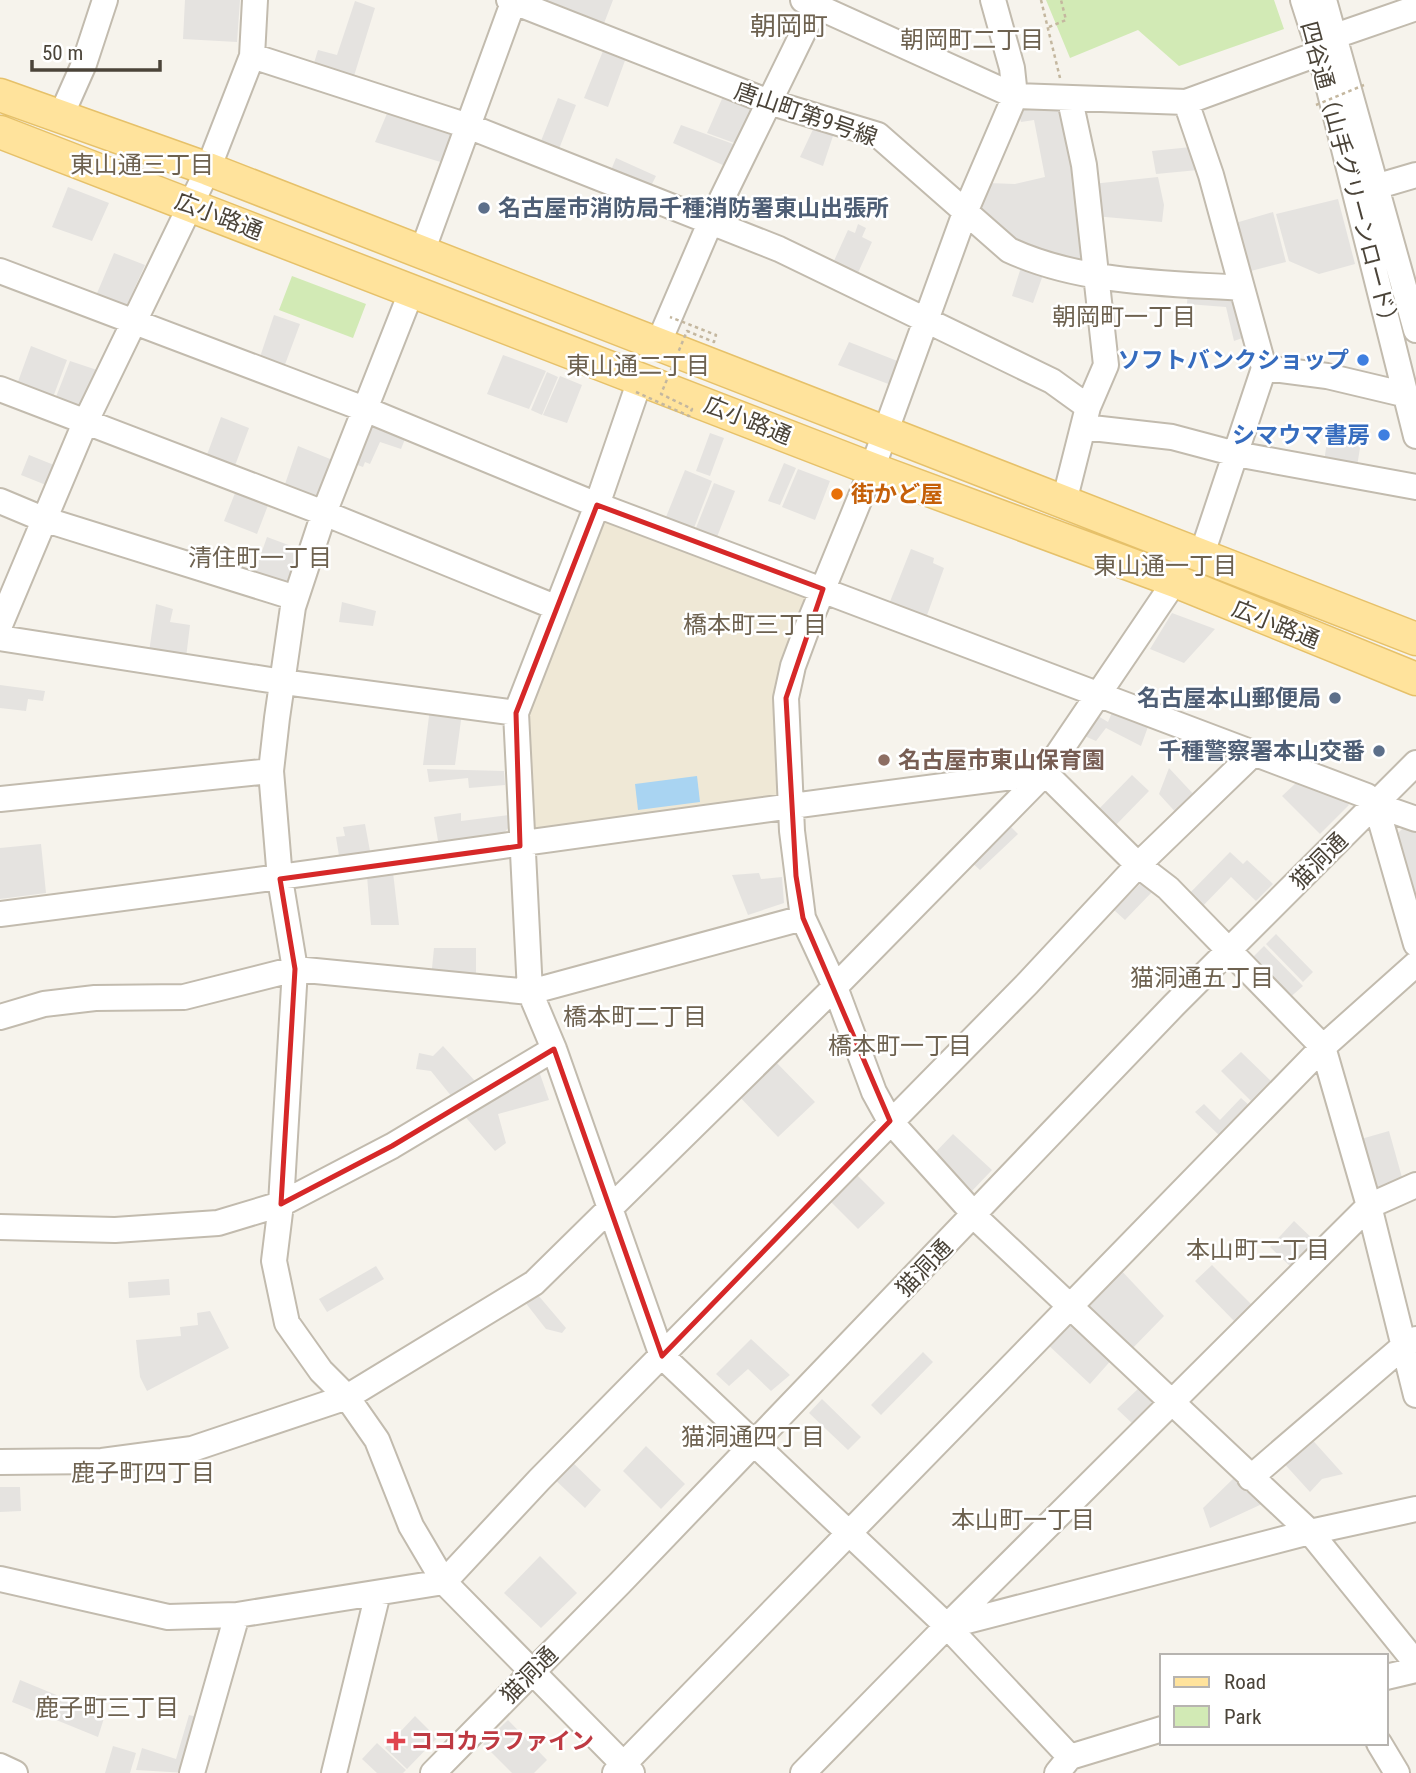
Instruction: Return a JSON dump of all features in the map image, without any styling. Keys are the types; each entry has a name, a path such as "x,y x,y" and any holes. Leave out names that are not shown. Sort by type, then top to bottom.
{"main road":[{"name":"広小路通","path":"0,95 208,169 422,252 664,331 884,432 1202,554 1300,597 1416,639"},
{"name":"広小路通","path":"0,132 412,290 638,385 1175,581 1416,679"}],"street":[{"path":"60,118 84,64 105,0"},
{"path":"0,625 85,423 208,169 251,56 255,0"},
{"path":"993,0 1012,68 1015,96 966,210 929,319 793,666 786,698 790,805 796,876 803,918 835,987 874,1092 890,1121 975,1215 1169,1402 1310,1532 1416,1663"},
{"name":"四谷通（山手グリーンロード）","path":"1303,0 1327,44 1416,436"},
{"path":"1324,0 1327,44 1375,187 1416,330"},
{"path":"422,252 512,1"},
{"name":"唐山町第9号線","path":"512,1 769,102 878,135 1009,250 1034,262 1098,275 1242,288"},
{"path":"664,331 710,223 769,102 813,3 1015,96 1068,100 1186,102 1416,8"},
{"path":"251,56 468,126 779,249 929,319 1052,381 1086,417 1172,436 1236,454 1416,487"},
{"path":"1064,502 1086,417 1106,365 1084,165 1068,100"},
{"path":"1186,102 1211,175 1264,368 1202,554"},
{"path":"1375,187 1416,175"},
{"path":"0,271 367,410 597,505 1255,752 1367,796 1376,805 1416,819"},
{"path":"412,290 367,410 324,513 296,598 283,682 271,771 280,879 295,969 281,1204 274,1261 287,1323 321,1371 347,1397 377,1440 411,1526 444,1582 624,1770 850,1531 1072,1307 1323,1047 1416,964"},
{"path":"1264,368 1327,376 1407,395"},
{"path":"638,385 597,505 555,607 516,713 520,846 530,992 554,1049 662,1356 850,1531 947,1626 1064,1765 1160,1730"},
{"path":"0,389 324,513 555,607"},
{"path":"0,501 43,519 296,598"},
{"path":"0,1462 102,1461 192,1449 347,1397 534,1283 835,987 1045,773 1175,581"},
{"path":"0,638 283,682 516,713"},
{"path":"0,1579 167,1616 237,1615 444,1582 890,1121 1027,984 1138,865 1255,752"},
{"name":"猫洞通","path":"433,1773 1229,950 1416,763"},
{"path":"0,799 271,771"},
{"path":"0,914 280,879 790,805 1045,773"},
{"path":"1045,773 1138,865 1168,888 1323,1047 1411,1342 1416,1395"},
{"path":"1376,805 1416,944"},
{"path":"0,1017 44,1004 94,998 184,997 295,969 530,992 803,918"},
{"path":"0,1227 115,1230 218,1223 281,1204 392,1146 554,1049"},
{"path":"803,1773 1169,1402 1369,1206 1416,1185"},
{"path":"1250,1478 1411,1342"},
{"path":"947,1626 1310,1532 1416,1509"},
{"path":"334,1773 378,1593"},
{"path":"192,1773 237,1615"},
{"path":"1388,1677 1416,1670"},
{"path":"1380,1745 1397,1773"},
{"path":"0,1766 15,1773"}],"path":[{"path":"1041,0 1068,100"},
{"path":"1048,27 1066,20 1061,0"},
{"path":"1317,104 1364,85"},
{"path":"638,385 689,415 692,409 661,394 687,331 714,342 716,335 664,331"}],"highlighted area":[{"path":"597,505 823,589 786,698 796,876 803,918 890,1121 662,1356 554,1049 392,1146 281,1204 295,969 280,879 520,846 516,713"}],"shaded area":[{"path":"185,0 240,0 237,42 183,39"},
{"path":"537,0 613,0 603,26"},
{"path":"355,1 375,8 354,76 314,63 318,50 337,55"},
{"path":"605,46 627,55 608,107 584,98"},
{"path":"725,92 756,107 737,144 707,133"},
{"path":"558,98 576,105 559,149 541,141"},
{"path":"391,104 460,126 447,164 375,142"},
{"path":"1016,104 1060,105 1083,217 1082,259 1056,257 1011,241 979,213 977,201 987,183 1015,184 1045,177 1034,120 1021,122"},
{"path":"816,123 835,130 823,166 800,157"},
{"path":"681,125 736,145 725,166 673,143"},
{"path":"1191,147 1198,170 1156,174 1152,151"},
{"path":"616,158 656,176 650,188 611,170"},
{"path":"1158,177 1164,205 1162,222 1094,216 1092,184"},
{"path":"68,187 109,203 92,241 52,227"},
{"path":"1338,199 1355,264 1319,274 1289,261 1276,214"},
{"path":"1273,212 1286,262 1247,272 1232,224"},
{"path":"858,224 866,228 862,237 872,242 857,275 833,263 848,230 855,233"},
{"path":"114,253 145,265 127,305 119,308 95,298"},
{"path":"1022,264 1044,272 1033,303 1012,296"},
{"path":"1188,289 1237,294 1248,336 1234,341 1226,307 1187,304"},
{"path":"274,315 300,324 283,370 259,360"},
{"path":"849,342 900,362 891,385 838,365"},
{"path":"31,346 67,360 52,400 16,387"},
{"path":"503,355 546,371 529,409 487,394"},
{"path":"70,361 97,370 79,411 54,402"},
{"path":"547,372 558,377 542,415 531,410"},
{"path":"560,376 582,385 567,423 543,415"},
{"path":"221,417 249,428 233,471 205,460"},
{"path":"367,422 405,439 401,449 380,442 370,464 365,462 363,467 352,463"},
{"path":"710,433 724,438 710,476 696,471"},
{"path":"1328,435 1361,441 1357,467 1324,462"},
{"path":"298,446 335,461 321,498 314,502 283,490"},
{"path":"29,455 54,465 46,485 21,475"},
{"path":"784,463 796,468 780,505 768,501"},
{"path":"798,469 830,481 815,520 782,507"},
{"path":"685,470 712,481 694,528 666,517"},
{"path":"714,483 735,491 717,537 696,528"},
{"path":"237,488 270,500 257,534 224,521"},
{"path":"605,518 812,600 780,688 785,799 538,830 530,823 524,712"},
{"path":"267,537 302,550 289,580 283,582 254,574"},
{"path":"911,549 934,558 933,563 944,568 926,618 889,604"},
{"path":"342,602 376,611 373,626 339,622"},
{"path":"156,604 173,609 170,622 190,625 186,658 149,652"},
{"path":"1172,613 1215,629 1184,663 1150,649"},
{"path":"0,685 45,691 43,701 28,699 26,711 0,708"},
{"path":"430,708 462,713 455,765 423,765"},
{"path":"1113,710 1149,724 1141,746 1106,728 1096,741 1080,734 1093,713 1108,722"},
{"path":"1169,768 1197,798 1179,816 1159,794"},
{"path":"427,769 504,771 505,785 469,788 468,778 429,782"},
{"path":"1132,775 1149,791 1113,828 1096,812"},
{"path":"1297,782 1345,800 1349,805 1320,834 1282,796"},
{"path":"461,813 461,821 509,815 510,826 503,834 438,841 434,817"},
{"path":"1007,823 1018,834 980,870 969,860"},
{"path":"365,824 370,851 339,856 336,837 345,836 343,827"},
{"path":"1406,825 1416,829 1416,897 1411,899 1396,835"},
{"path":"41,844 46,893 0,899 0,848"},
{"path":"1230,852 1243,864 1247,860 1273,884 1256,901 1231,877 1197,912 1184,899"},
{"path":"393,872 399,925 371,925 367,876"},
{"path":"759,873 761,879 782,877 784,903 748,915 732,875"},
{"path":"1143,881 1153,891 1125,920 1114,910"},
{"path":"1276,934 1313,972 1303,982 1266,944"},
{"path":"1264,946 1303,986 1287,1000 1251,959"},
{"path":"434,948 476,948 476,983 431,978"},
{"path":"443,1046 475,1081 452,1097 431,1071 416,1069 419,1053 433,1056"},
{"path":"1241,1052 1273,1083 1253,1103 1221,1071"},
{"path":"772,1058 815,1102 778,1137 736,1093"},
{"path":"533,1072 540,1074 549,1100 498,1114 506,1143 495,1151 462,1113"},
{"path":"1241,1098 1250,1106 1221,1137 1195,1112 1204,1104 1220,1120"},
{"path":"1389,1131 1403,1181 1372,1191 1354,1141"},
{"path":"953,1134 992,1170 971,1192 929,1159"},
{"path":"857,1175 885,1203 858,1229 830,1201"},
{"path":"1294,1221 1316,1242 1291,1267 1270,1247"},
{"path":"1212,1265 1253,1306 1236,1323 1195,1281"},
{"path":"376,1266 384,1279 327,1312 319,1299"},
{"path":"1119,1268 1164,1316 1129,1352 1084,1308"},
{"path":"169,1279 170,1295 129,1298 128,1282"},
{"path":"532,1288 566,1328 562,1333 546,1329 521,1297"},
{"path":"210,1311 229,1348 147,1391 140,1377 136,1340 181,1336 180,1327 198,1325 197,1313"},
{"path":"1068,1319 1114,1357 1090,1384 1046,1343"},
{"path":"751,1339 790,1375 771,1391 748,1369 729,1386 716,1374"},
{"path":"923,1352 933,1362 881,1415 871,1405"},
{"path":"1142,1385 1154,1397 1155,1404 1134,1425 1117,1409"},
{"path":"822,1399 861,1437 848,1450 809,1413"},
{"path":"1308,1435 1343,1474 1322,1479 1310,1492 1280,1459"},
{"path":"646,1446 685,1484 661,1509 623,1471"},
{"path":"568,1458 601,1490 585,1508 551,1476"},
{"path":"1235,1477 1262,1504 1210,1528 1203,1508"},
{"path":"0,1487 20,1487 21,1511 0,1512"},
{"path":"540,1556 577,1593 541,1628 504,1593"},
{"path":"20,1680 105,1715 98,1737 12,1702"},
{"path":"189,1715 205,1719 187,1773 136,1770 142,1748 176,1759"},
{"path":"415,1716 437,1738 407,1769 385,1748"},
{"path":"508,1720 547,1760 534,1773 512,1773 483,1744"},
{"path":"377,1743 406,1770 403,1773 377,1773 362,1759"},
{"path":"113,1746 136,1753 130,1773 105,1773"}],"green space":[{"path":"1046,0 1274,0 1284,29 1179,66 1138,30 1070,58"},
{"path":"292,276 366,304 353,338 279,310"}],"water":[{"path":"697,776 700,802 638,810 635,784"}],"place":[{"name":"名古屋市消防局千種消防署東山出張所","path":"484,208"},
{"name":"ソフトバンクショップ","path":"1363,360"},
{"name":"シマウマ書房","path":"1384,435"},
{"name":"街かど屋","path":"837,494"},
{"name":"名古屋本山郵便局","path":"1335,698"},
{"name":"千種警察署本山交番","path":"1379,751"},
{"name":"名古屋市東山保育園","path":"884,760"},
{"name":"ココカラファイン","path":"396,1741"}],"district":[{"name":"朝岡町","path":"789,26"},
{"name":"朝岡町二丁目","path":"972,40"},
{"name":"東山通三丁目","path":"142,165"},
{"name":"朝岡町一丁目","path":"1124,317"},
{"name":"東山通二丁目","path":"638,366"},
{"name":"清住町一丁目","path":"260,558"},
{"name":"東山通一丁目","path":"1165,566"},
{"name":"橋本町三丁目","path":"755,625"},
{"name":"猫洞通五丁目","path":"1202,978"},
{"name":"橋本町二丁目","path":"635,1017"},
{"name":"橋本町一丁目","path":"900,1046"},
{"name":"本山町二丁目","path":"1258,1250"},
{"name":"猫洞通四丁目","path":"753,1437"},
{"name":"鹿子町四丁目","path":"143,1473"},
{"name":"本山町一丁目","path":"1023,1520"},
{"name":"鹿子町三丁目","path":"107,1708"}]}
